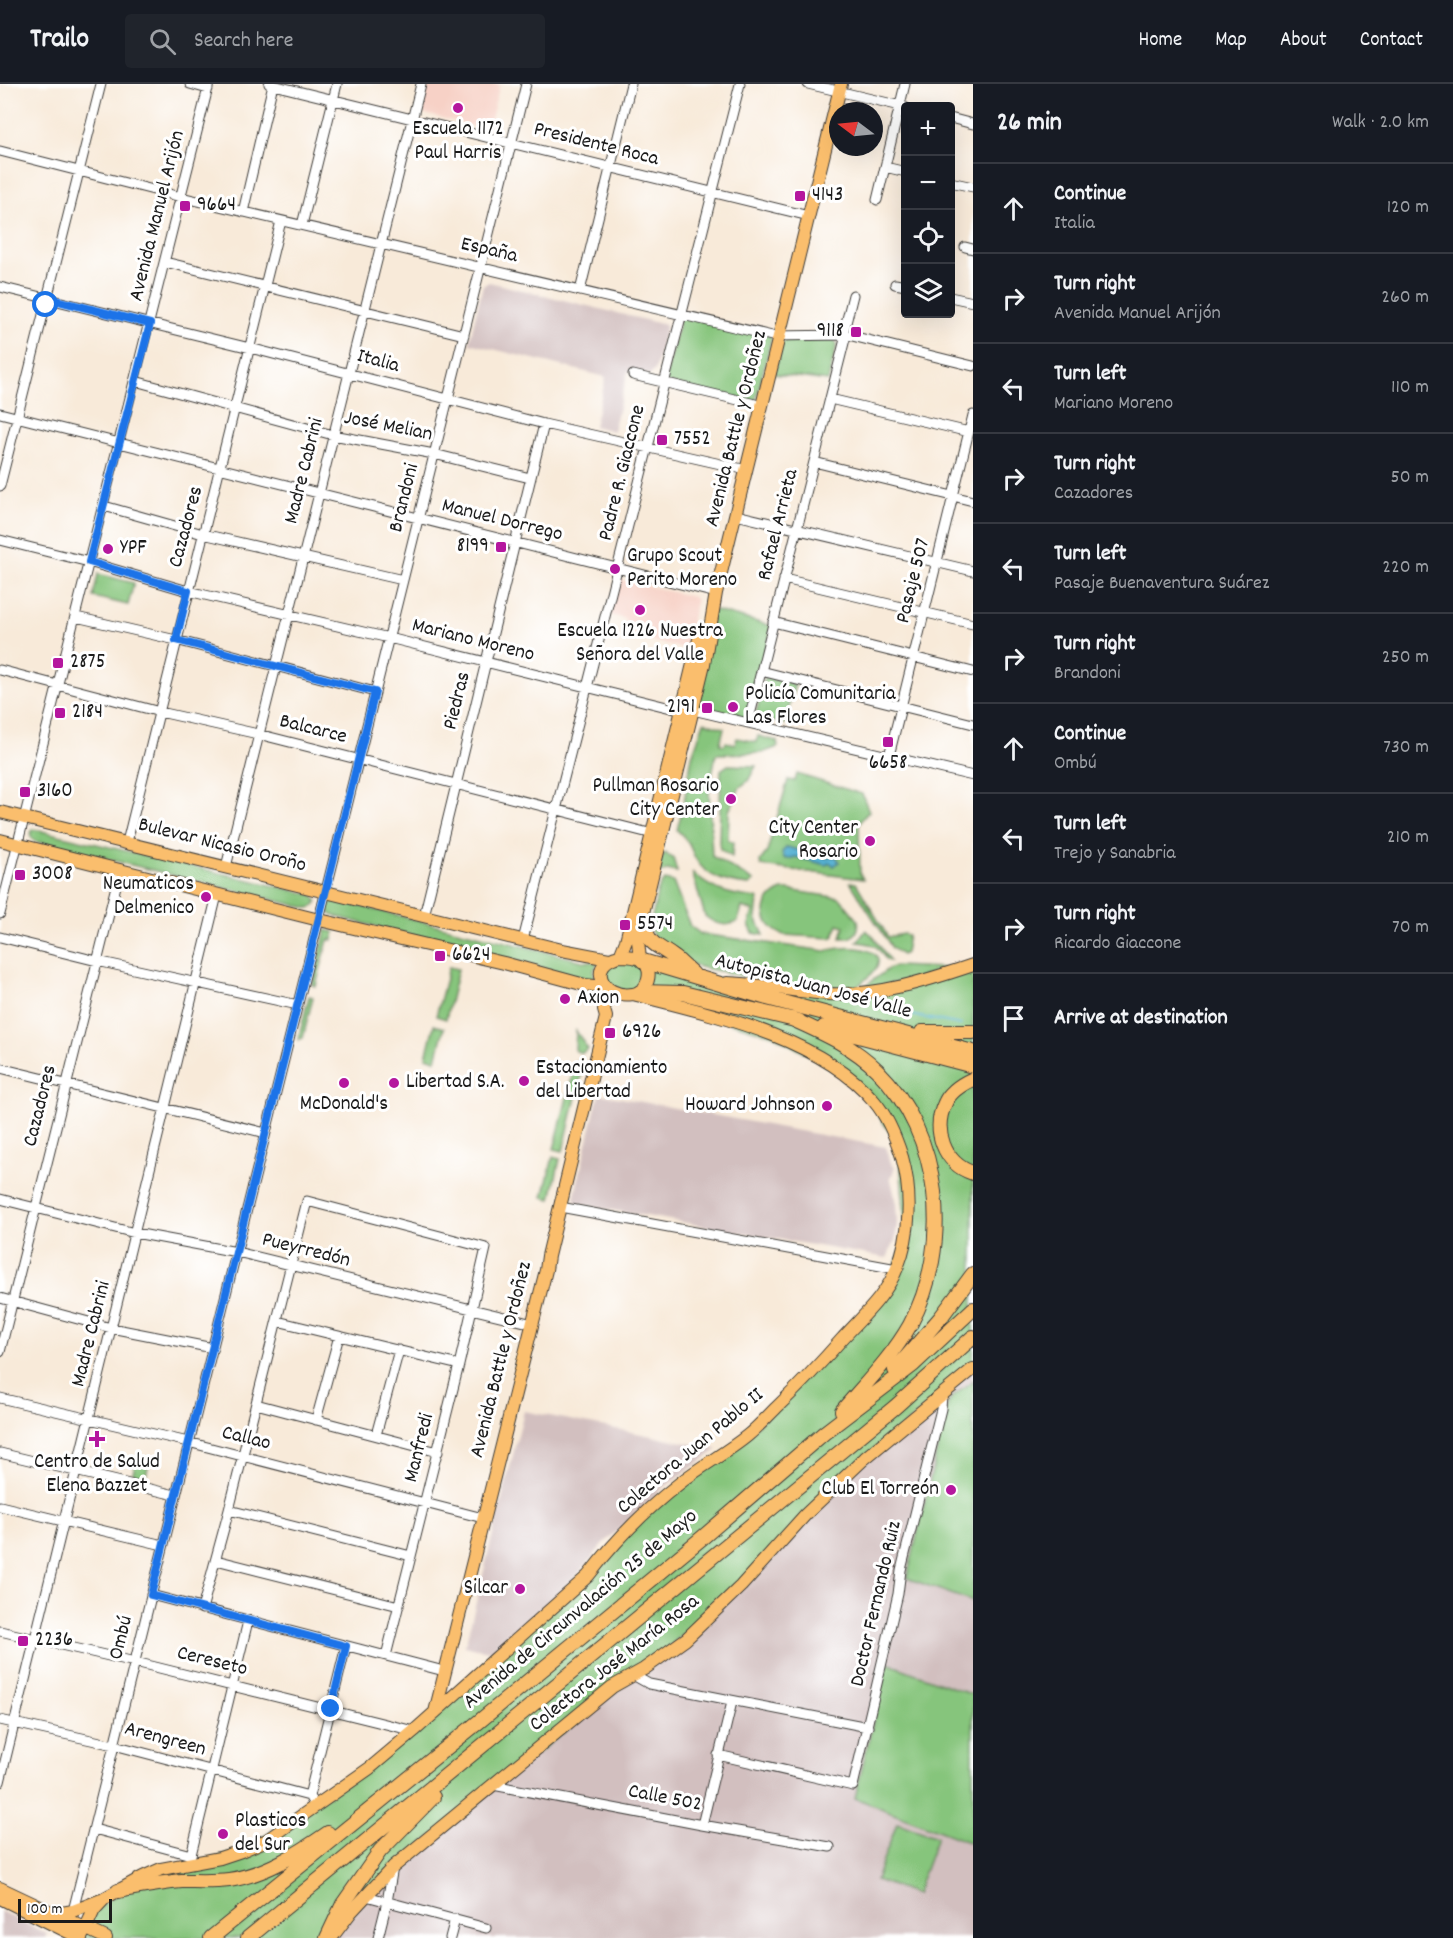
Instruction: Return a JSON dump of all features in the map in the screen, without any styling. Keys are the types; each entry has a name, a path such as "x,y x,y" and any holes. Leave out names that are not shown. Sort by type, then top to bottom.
{"highway":[{"path":"642,915 649,940 656,947 674,957 697,978"},
{"name":"Autopista Juan José Valle","path":"641,960 711,982 973,1052"},
{"name":"Autopista Juan José Valle","path":"632,993 683,993 973,1066"},
{"path":"792,1019 830,1036 858,1053 895,1091 921,1139 930,1166 935,1196 936,1225 933,1259 924,1292 910,1324 890,1355 824,1433"},
{"path":"869,1024 920,1032 973,1032"},
{"path":"973,1079 953,1091 945,1101 939,1118 940,1139 949,1156 966,1171 973,1173"},
{"path":"877,1391 915,1348 973,1274"},
{"name":"Avenida de Circunvalación 25 de Mayo","path":"211,1938 403,1784 702,1538 824,1433 913,1365 973,1309"},
{"name":"Avenida de Circunvalación 25 de Mayo","path":"248,1938 895,1407 973,1337"},
{"path":"955,1354 973,1341"},
{"path":"329,1938 343,1905 380,1851 435,1795 457,1767"},
{"path":"118,1891 161,1883 229,1880 248,1875 282,1862 309,1847 403,1784"}],"main road":[{"name":"Avenida Battle y Ordoñez","path":"641,960 638,941 642,915 688,711 696,662 836,87"},
{"name":"Avenida Battle y Ordoñez","path":"713,592 736,514 755,404 775,337"},
{"name":"Avenida Battle y Ordoñez","path":"615,957 626,941 688,711"},
{"name":"Bulevar Nicasio Oroño","path":"0,812 562,950 615,957"},
{"path":"0,840 319,920 504,963 585,985 632,993 646,986 649,977 648,969 641,960 615,957 601,970 601,978 606,988"},
{"path":"711,982 751,984 806,993 855,994 914,985 973,965"},
{"name":"Avenida Battle y Ordoñez","path":"435,1712 533,1324 606,1017 604,1010 606,988"},
{"name":"Avenida Battle y Ordoñez","path":"606,1017 611,1012 617,998 632,993"},
{"name":"Colectora Juan Pablo II","path":"82,1935 94,1910 105,1898 161,1869 193,1859 241,1851 267,1840 312,1801 370,1768 588,1576 609,1548 644,1513 681,1482 748,1435 808,1377 882,1295 897,1269 906,1239 908,1204 906,1172 898,1146 887,1120 875,1102 856,1082 815,1055 773,1035 724,1016 632,993"},
{"name":"Colectora José María Rosa","path":"329,1938 393,1867 612,1688 686,1639 741,1586 806,1514 864,1458 973,1369"},
{"path":"0,1888 58,1926"},
{"path":"0,1898 58,1926 82,1935 106,1938"},
{"path":"58,1926 73,1911 105,1898"}],"street":[{"path":"0,486 101,84"},
{"path":"190,84 208,86"},
{"path":"243,212 272,84"},
{"name":"Presidente Roca","path":"272,84 805,215"},
{"path":"302,225 337,84"},
{"name":"Madre Cabrini","path":"226,867 421,84"},
{"name":"Brandoni","path":"319,920 526,84"},
{"path":"580,291 631,84"},
{"name":"Padre R. Giaccone","path":"522,940 740,84"},
{"path":"808,84 836,87 901,105"},
{"path":"903,102 905,84"},
{"name":"Avenida Manuel Arijón","path":"0,914 208,86"},
{"path":"877,200 901,113"},
{"path":"955,119 973,124"},
{"name":"España","path":"0,151 243,212 775,337 844,335 973,366"},
{"path":"885,167 901,171"},
{"path":"955,183 973,187"},
{"name":"Cazadores","path":"127,842 281,220"},
{"path":"165,262 464,335"},
{"path":"895,284 901,285"},
{"name":"Italia","path":"0,287 250,348 544,424 743,469"},
{"name":"Rafael Arrieta","path":"748,723 830,399 853,295"},
{"path":"955,298 973,302"},
{"path":"633,375 755,404"},
{"name":"José Melian","path":"135,381 333,435 434,454 530,478"},
{"path":"830,399 969,432"},
{"name":"Manuel Dorrego","path":"0,413 713,592"},
{"name":"Pasaje 507","path":"890,756 973,415"},
{"name":"Piedras","path":"424,916 544,424"},
{"path":"814,462 973,501"},
{"path":"104,506 203,534 403,580"},
{"path":"736,514 973,571"},
{"name":"Mariano Moreno","path":"0,540 288,616 389,638 586,688 973,776"},
{"path":"784,579 973,624"},
{"path":"76,616 375,692"},
{"path":"773,622 973,672"},
{"name":"Balcarce","path":"0,670 653,834"},
{"path":"761,671 973,724"},
{"name":"Cazadores","path":"0,1352 120,870"},
{"name":"Madre Cabrini","path":"0,1782 217,895"},
{"name":"Ombú","path":"73,1911 319,920"},
{"path":"0,937 97,962 298,1005"},
{"path":"0,1068 266,1133"},
{"name":"Pueyrredón","path":"0,1199 135,1233 237,1252 533,1324"},
{"name":"Manfredi","path":"291,1265 307,1201 486,1248 438,1452 386,1656"},
{"path":"560,1207 897,1269"},
{"path":"202,1609 291,1265"},
{"path":"0,1298 111,1328 213,1348"},
{"path":"277,1321 459,1365"},
{"path":"316,1420 339,1336"},
{"path":"376,1435 399,1350"},
{"name":"Doctor Fernando Ruiz","path":"718,1755 853,1786 941,1409 942,1395"},
{"name":"Callao","path":"0,1398 188,1442 483,1518"},
{"path":"256,1404 438,1452"},
{"path":"0,1453 175,1495"},
{"path":"0,1506 163,1545"},
{"path":"229,1509 411,1556"},
{"path":"216,1560 399,1606"},
{"path":"151,1595 444,1671"},
{"path":"93,1829 193,1859 211,1771 248,1621"},
{"name":"Cereseto","path":"0,1631 232,1685 414,1731"},
{"path":"312,1801 346,1646"},
{"path":"633,1675 649,1684 868,1727"},
{"path":"702,1825 732,1702"},
{"name":"Arengreen","path":"0,1720 211,1771 312,1801"},
{"name":"Calle 502","path":"493,1785 830,1847"},
{"path":"378,1938 393,1867"},
{"path":"366,1896 486,1928"},
{"path":"450,1938 454,1919"}],"shaded area":[{"name":"Escuela 1172 Paul Harris","path":"428,84 500,84 488,130 421,113"},
{"path":"489,282 666,325 655,370 649,375 628,371 613,431 594,426 606,377 469,343 483,285"},
{"name":"Escuela 1226 Nuestra Señora del Valle","path":"618,579 694,597 696,602 685,649 622,634 626,619 610,615"},
{"path":"599,1094 886,1147 892,1166 895,1166 890,1176 896,1201 897,1224 895,1240 887,1258 578,1204 574,1198"},
{"path":"973,1369 973,1938 331,1938 351,1912"},
{"name":"Silcar","path":"524,1411 718,1449 663,1488 605,1542 575,1578 545,1608 493,1652 465,1646"},
{"path":"0,1911 47,1934 45,1938 0,1938"}],"green space":[{"path":"681,315 772,336 755,404 664,382"},
{"path":"833,339 837,344 828,381 774,374 781,344 786,340"},
{"path":"98,574 134,583 128,605 93,597"},
{"path":"713,610 772,626 748,723 693,710"},
{"path":"765,677 795,684 785,724 755,717"},
{"path":"704,722 724,728 720,744 724,745 726,742 735,744 737,738 756,742 758,736 777,741 778,747 762,753 716,754 709,791 712,856 754,881 749,885 733,883 711,875 700,865 690,846 677,830 692,756"},
{"path":"728,765 756,766 748,781 740,787 729,811 728,841 733,842 732,857 720,849 719,843 721,770"},
{"path":"797,774 862,794 869,811 859,823 860,873 863,879 761,866 760,861 767,852 788,780 795,781"},
{"path":"33,829 313,895 317,901 314,907 307,908 34,841 30,835"},
{"path":"665,853 673,858 677,872 667,870 657,874 663,855"},
{"path":"692,872 714,888 757,898 756,918 764,935 753,933 749,925 753,911 742,907 738,921 726,925 705,916"},
{"path":"665,880 673,882 690,926 701,934 826,951 846,948 868,950 875,954 878,960 876,969 855,988 822,990 754,979 694,965 666,948 653,936 651,922 657,893"},
{"path":"850,882 856,883 888,937 908,935 905,953 902,955 892,948"},
{"path":"783,890 840,898 858,920 857,931 850,938 841,938 844,926 838,924 831,938 784,935 776,931 767,920 766,906 775,894"},
{"path":"335,900 583,961 598,962 594,978 591,980 334,916 329,913 328,905"},
{"path":"326,930 335,932 333,940 328,940 316,986 312,985"},
{"path":"866,930 873,936 890,961 886,960 875,946 857,942"},
{"path":"615,957 697,977 855,994 973,965 973,1369 864,1458 767,1559 644,1669 393,1867 331,1938 81,1938 94,1910 143,1877 241,1851 370,1768 588,1576 644,1513 748,1435 882,1295 906,1239 899,1146 856,1082 773,1035 627,994 601,978"},
{"path":"895,966 946,968 913,979 866,988 865,986"},
{"path":"449,967 458,969 446,1019 436,1016"},
{"path":"309,996 313,997 303,1038 298,1040"},
{"path":"434,1025 444,1028 436,1060 426,1057"},
{"path":"576,1031 588,1049 582,1053 575,1049"},
{"path":"576,1062 584,1064 563,1151 554,1149"},
{"path":"553,1157 560,1159 551,1199 543,1197"},
{"name":"Club El Torreón","path":"973,1380 973,1602 907,1578 948,1403"},
{"path":"136,1460 149,1463 144,1484 131,1481"},
{"path":"887,1663 973,1695 973,1844 855,1798"},
{"path":"897,1823 937,1837 916,1894 876,1880"}],"water":[{"path":"787,847 801,851 808,849 826,858 836,856 839,862 834,866 830,863 826,865 796,857 787,859 784,858 782,852"}],"waterway":[{"path":"890,1011 961,1025"}],"place":[{"name":"Escuela 1172 Paul Harris","path":"458,108"},
{"name":"4143","path":"800,196"},
{"name":"9664","path":"185,206"},
{"name":"9118","path":"856,332"},
{"name":"7552","path":"662,440"},
{"name":"8199","path":"501,547"},
{"name":"YPF","path":"108,549"},
{"name":"Grupo Scout Perito Moreno","path":"615,569"},
{"name":"Escuela 1226 Nuestra Señora del Valle","path":"640,610"},
{"name":"2875","path":"58,663"},
{"name":"Policía Comunitaria Las Flores","path":"733,707"},
{"name":"2191","path":"707,708"},
{"name":"2184","path":"60,713"},
{"name":"6658","path":"888,742"},
{"name":"3160","path":"25,792"},
{"name":"Pullman Rosario City Center","path":"731,799"},
{"name":"City Center Rosario","path":"870,841"},
{"name":"3008","path":"20,875"},
{"name":"Neumaticos Delmenico","path":"206,897"},
{"name":"5574","path":"625,925"},
{"name":"6624","path":"440,956"},
{"name":"Axion","path":"565,999"},
{"name":"6926","path":"610,1033"},
{"name":"Estacionamiento del Libertad","path":"524,1081"},
{"name":"McDonald's","path":"344,1083"},
{"name":"Libertad S.A.","path":"394,1083"},
{"name":"Howard Johnson","path":"827,1106"},
{"name":"Centro de Salud Elena Bazzet","path":"97,1439"},
{"name":"Club El Torreón","path":"951,1490"},
{"name":"Silcar","path":"520,1589"},
{"name":"2236","path":"23,1641"},
{"name":"Plasticos del Sur","path":"223,1834"}],"route":[{"path":"46,305 47,298 150,324 89,562 188,591 176,640 375,692 151,1595 346,1646 331,1709"}]}
